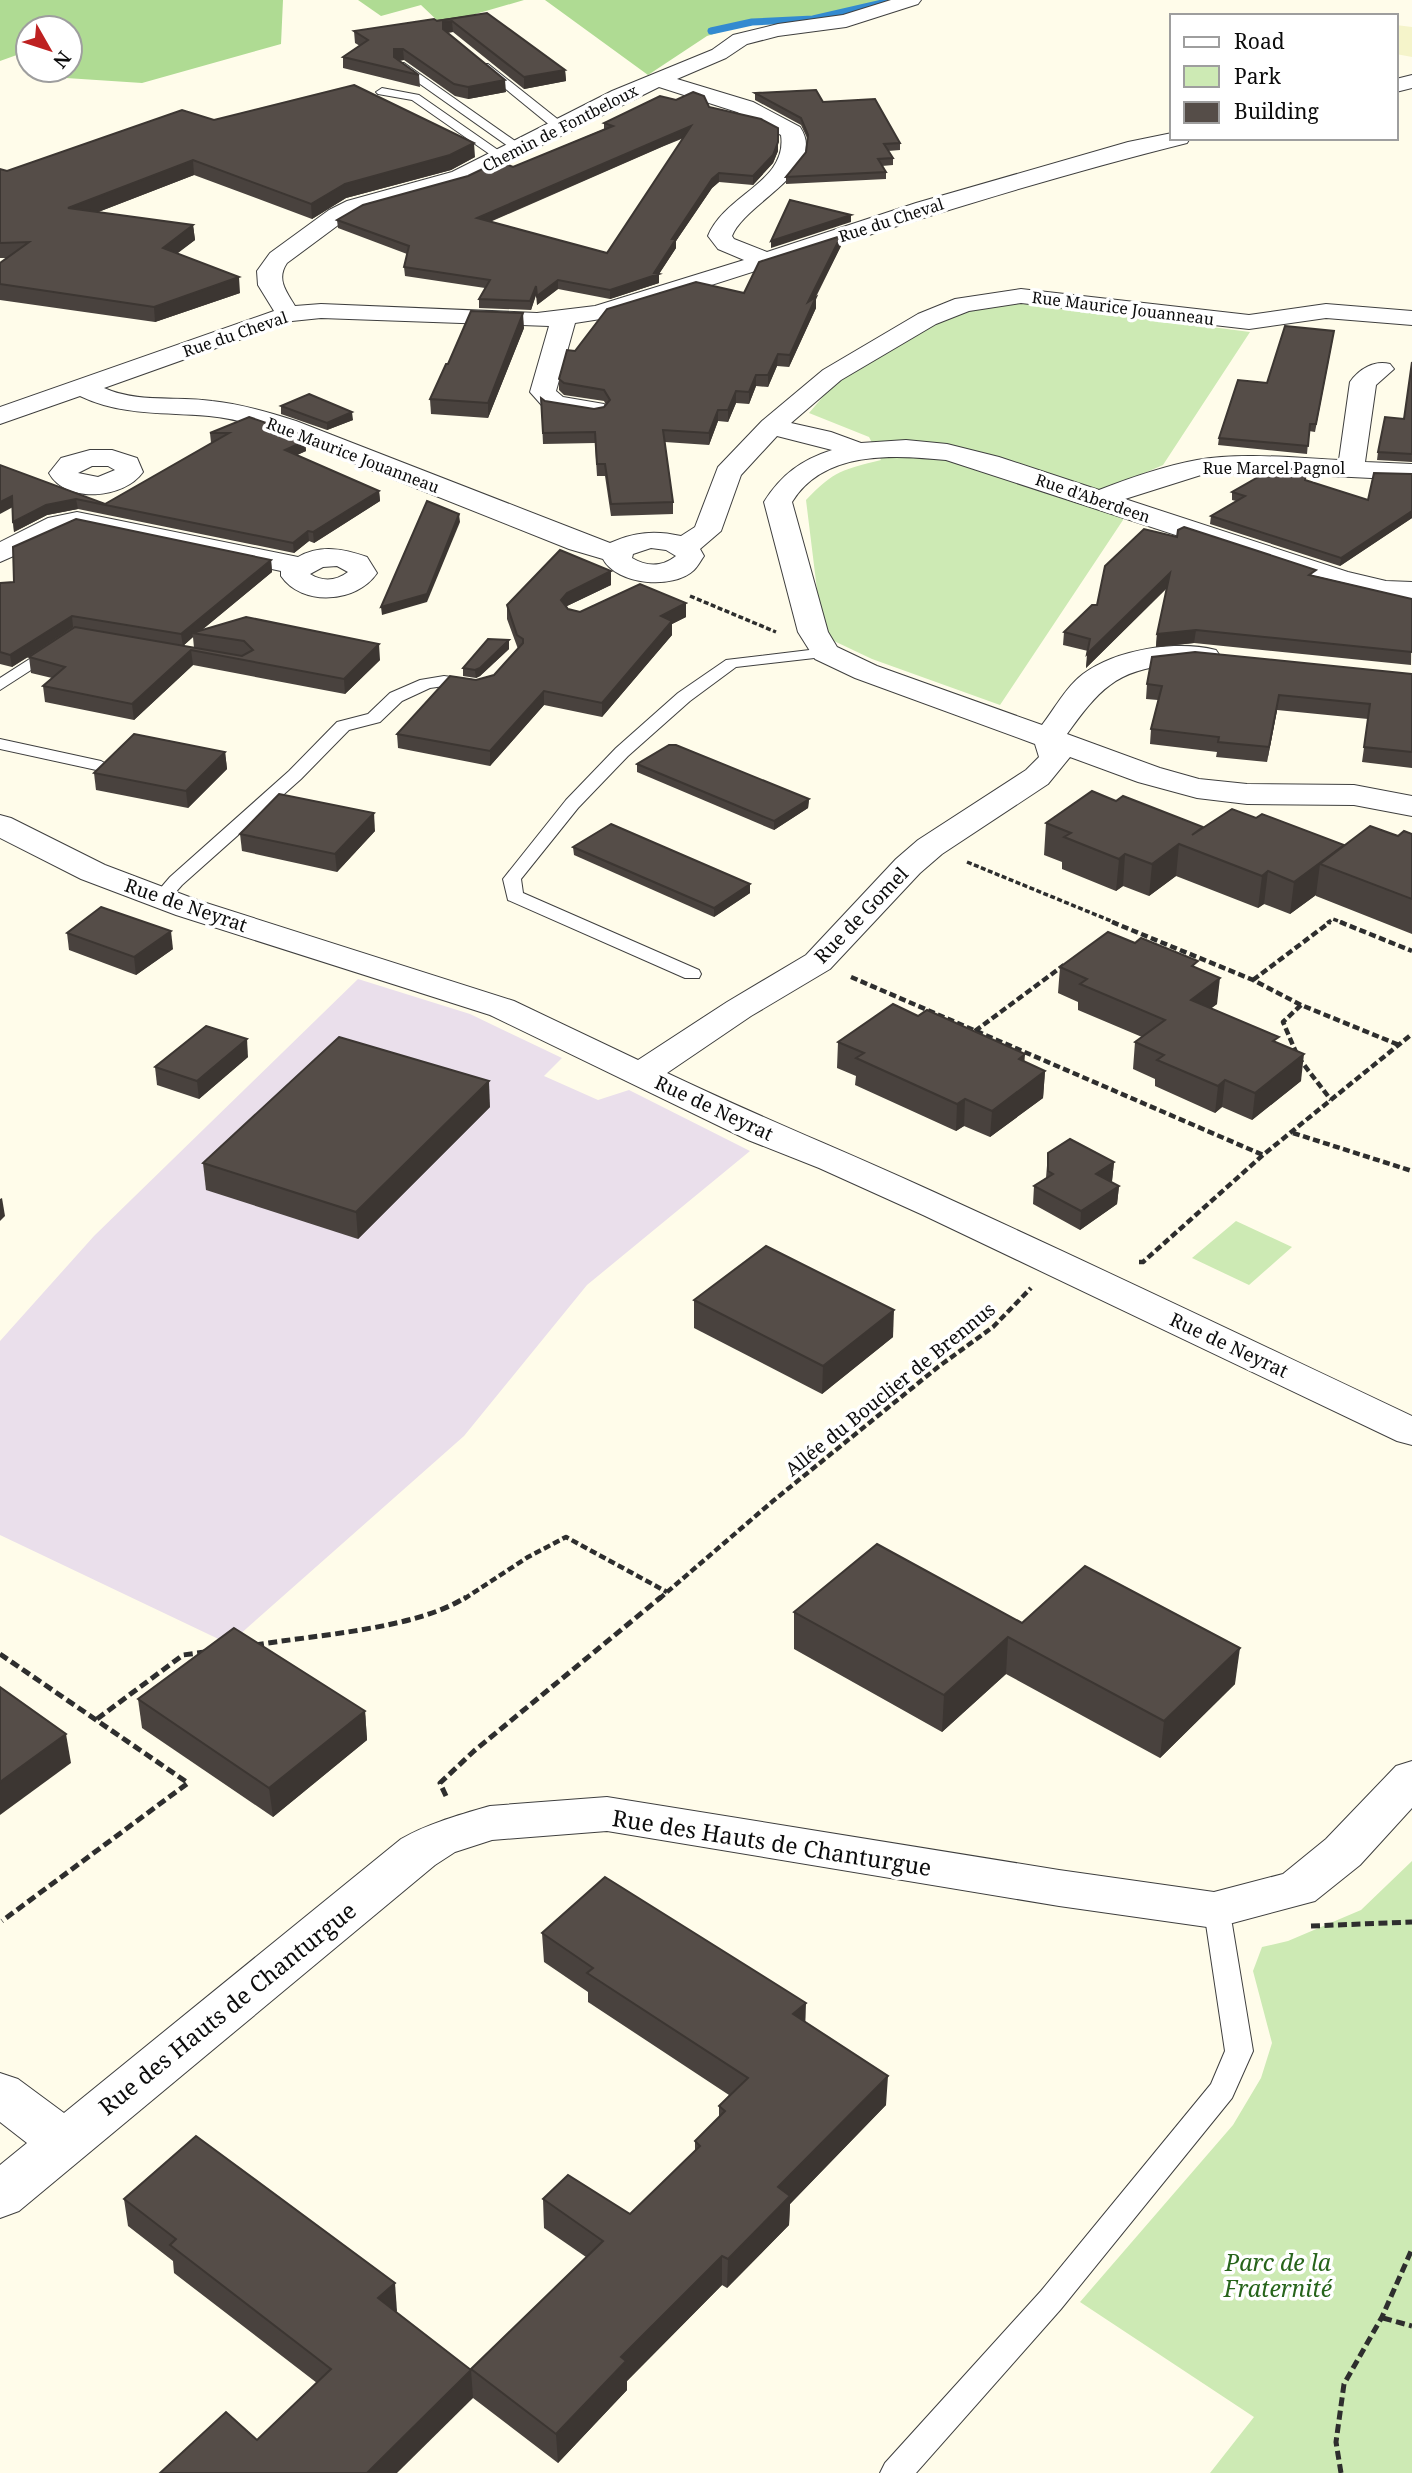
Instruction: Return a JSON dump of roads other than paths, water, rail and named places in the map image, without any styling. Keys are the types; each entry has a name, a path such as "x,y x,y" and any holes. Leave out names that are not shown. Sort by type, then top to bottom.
{"street":[{"name":"Chemin de Fontbeloux","path":"288,314 270,285 269,271 278,258 315,229 355,206 434,187 657,80 719,54 740,39 778,30 846,21 911,0"},
{"path":"657,80 745,107 792,132 796,145 793,159 777,180 727,221 720,236 726,244 766,260"},
{"name":"Rue du Cheval","path":"0,416 288,314 321,311 564,319 635,303 924,208 1136,147 1170,140"},
{"name":"Rue Maurice Jouanneau","path":"83,387 111,401 135,405 209,408 254,417 300,432 579,543 617,554 621,565 657,572 688,561 690,556 684,547 707,531 728,473 771,427 832,375 927,319 964,304 1021,296 1249,322 1326,311 1412,318"},
{"path":"564,319 543,392 555,404 595,410"},
{"path":"1351,468 1363,382 1381,369"},
{"name":"Rue d'Aberdeen","path":"771,427 822,438 859,451 906,448 947,452 989,463 1339,579 1387,590 1412,591"},
{"path":"859,451 827,459 799,475 787,486 778,502 813,632 826,653 866,672 1149,775 1197,788 1247,794 1354,795 1412,806"},
{"name":"Rue Marcel Pagnol","path":"1099,500 1136,485 1200,467 1268,465 1412,472"},
{"path":"76,520 89,485"},
{"path":"0,553 58,524 76,520 299,566"},
{"path":"617,554 628,544 651,540 663,540 684,547"},
{"path":"623,593 645,582 657,572"},
{"path":"1049,737 1092,682 1136,662 1168,655 1233,659"},
{"name":"Rue de Gomel","path":"641,1074 739,1009 818,962 908,866 930,847 1037,777 1055,758 1049,737"},
{"name":"Rue de Neyrat","path":"0,825 93,872 161,898 502,1008 761,1132 832,1160 936,1207 1412,1432"},
{"name":"Rue des Hauts de Chanturgue","path":"0,2196 418,1852 438,1840 490,1824 607,1814 1045,1886 1214,1910 1298,1888 1343,1852 1412,1778"},
{"path":"0,2094 64,2142"}],"lane":[{"path":"469,54 561,128"},
{"path":"400,65 505,155"},
{"path":"382,92 415,97 505,155"},
{"path":"430,122 443,124 505,155"},
{"path":"0,685 63,642"},
{"path":"692,974 514,896 512,879 563,814 622,752 684,697 732,663 826,653"},
{"path":"161,898 176,881 295,775 343,726 374,718 396,697 426,684 444,681 477,685 488,682"},
{"path":"0,744 101,766"},
{"path":"897,2473 1051,2300 1222,2090 1239,2051 1219,1924 1214,1910"}],"waterway":[{"path":"711,31 752,22 813,19 895,0"}],"park label":[{"name":"Parc de la Fraternité","path":"1278,2275"}]}
